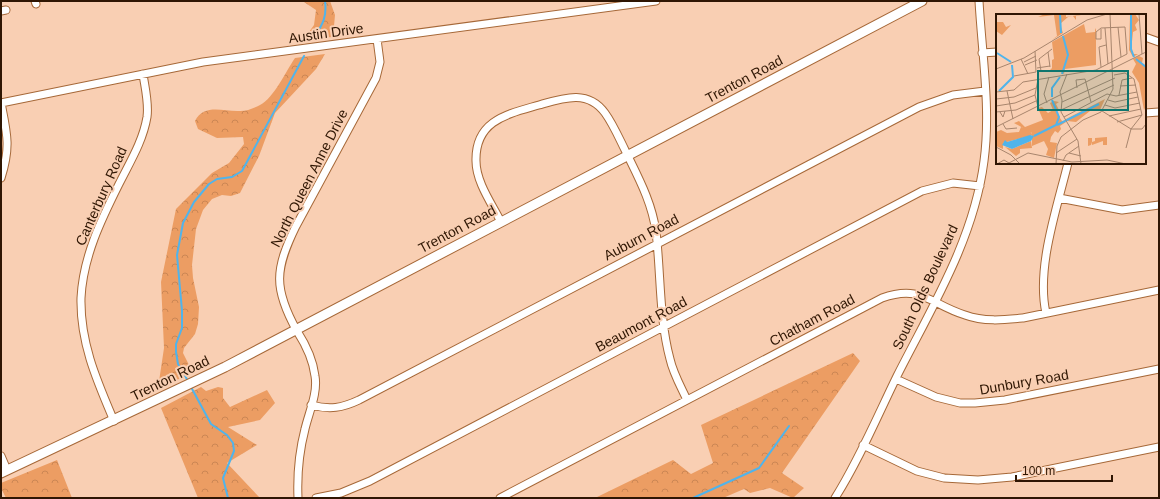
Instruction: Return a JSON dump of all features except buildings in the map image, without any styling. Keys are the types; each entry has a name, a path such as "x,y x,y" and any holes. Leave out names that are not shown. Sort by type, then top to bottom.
{"main road":[{"name":"Trenton Road","path":"4,472 184,388 922,1"}],"street":[{"name":"Austin Drive","path":"1,103 203,62 656,1"},
{"name":"South Olds Boulevard","path":"835,498 935,302 968,230 980,186 986,135 985,91 979,1"},
{"path":"1146,37 1159,42"},
{"name":"North Queen Anne Drive","path":"298,498 298,462 316,385 314,365 307,348 283,302 280,288 279,270 282,257 296,226 376,78 380,62 377,39"},
{"path":"982,53 996,52"},
{"name":"Canterbury Road","path":"114,420 86,350 82,323 81,298 86,261 92,242 145,128 147,107 143,74"},
{"name":"Auburn Road","path":"311,405 334,408 346,406 359,400 919,107 953,94 985,91"},
{"path":"501,222 479,178 476,160 481,136 492,124 507,114 568,97 587,98 600,107 605,113 628,156 649,202 657,244 665,325 672,366 687,400"},
{"path":"1,103 8,144 6,163 1,178"},
{"path":"1146,113 1159,112"},
{"path":"1046,313 1042,280 1068,164"},
{"name":"Beaumont Road","path":"316,498 342,493 370,481 922,191 953,183 980,186"},
{"path":"1059,198 1122,210 1159,205"},
{"name":"Chatham Road","path":"500,498 882,298 894,294 909,292 925,296 965,315 984,319 1023,318 1159,290"},
{"name":"Dunbury Road","path":"896,379 936,397 960,403 975,403 1005,400 1159,369"},
{"path":"863,445 917,471 944,478 978,480 1012,477 1159,447"},
{"path":"1,456 4,472"}],"green space":[{"path":"299,1 330,1 335,15 333,37 304,39 314,25 316,10 304,2"},
{"path":"325,54 316,69 275,113 259,156 240,193 231,196 222,195 212,199 203,210 196,229 192,265 199,307 198,324 195,334 184,348 183,353 193,373 158,388 164,348 161,282 176,209 212,173 229,163 244,144 243,137 217,138 198,129 195,121 199,115 209,110 243,111 260,105 270,97 295,58"},
{"path":"853,353 860,361 782,473 804,488 793,498 770,488 750,493 744,489 723,498 595,498 673,460 691,474 713,463 701,425"},
{"path":"201,387 206,391 218,387 223,388 223,398 230,407 267,390 275,403 260,420 228,427 257,445 227,463 260,498 198,498 161,408"},
{"path":"57,460 72,498 6,498 1,488 1,483"}],"waterway":[{"path":"315,36 324,20 325,1"},
{"path":"188,381 178,364 176,352 176,344 182,328 177,255 183,223 194,202 209,184 217,179 232,177 242,171 304,56"},
{"path":"191,387 211,424 227,435 233,443 234,451 223,478 228,498"},
{"path":"693,498 759,468 789,426"}]}
